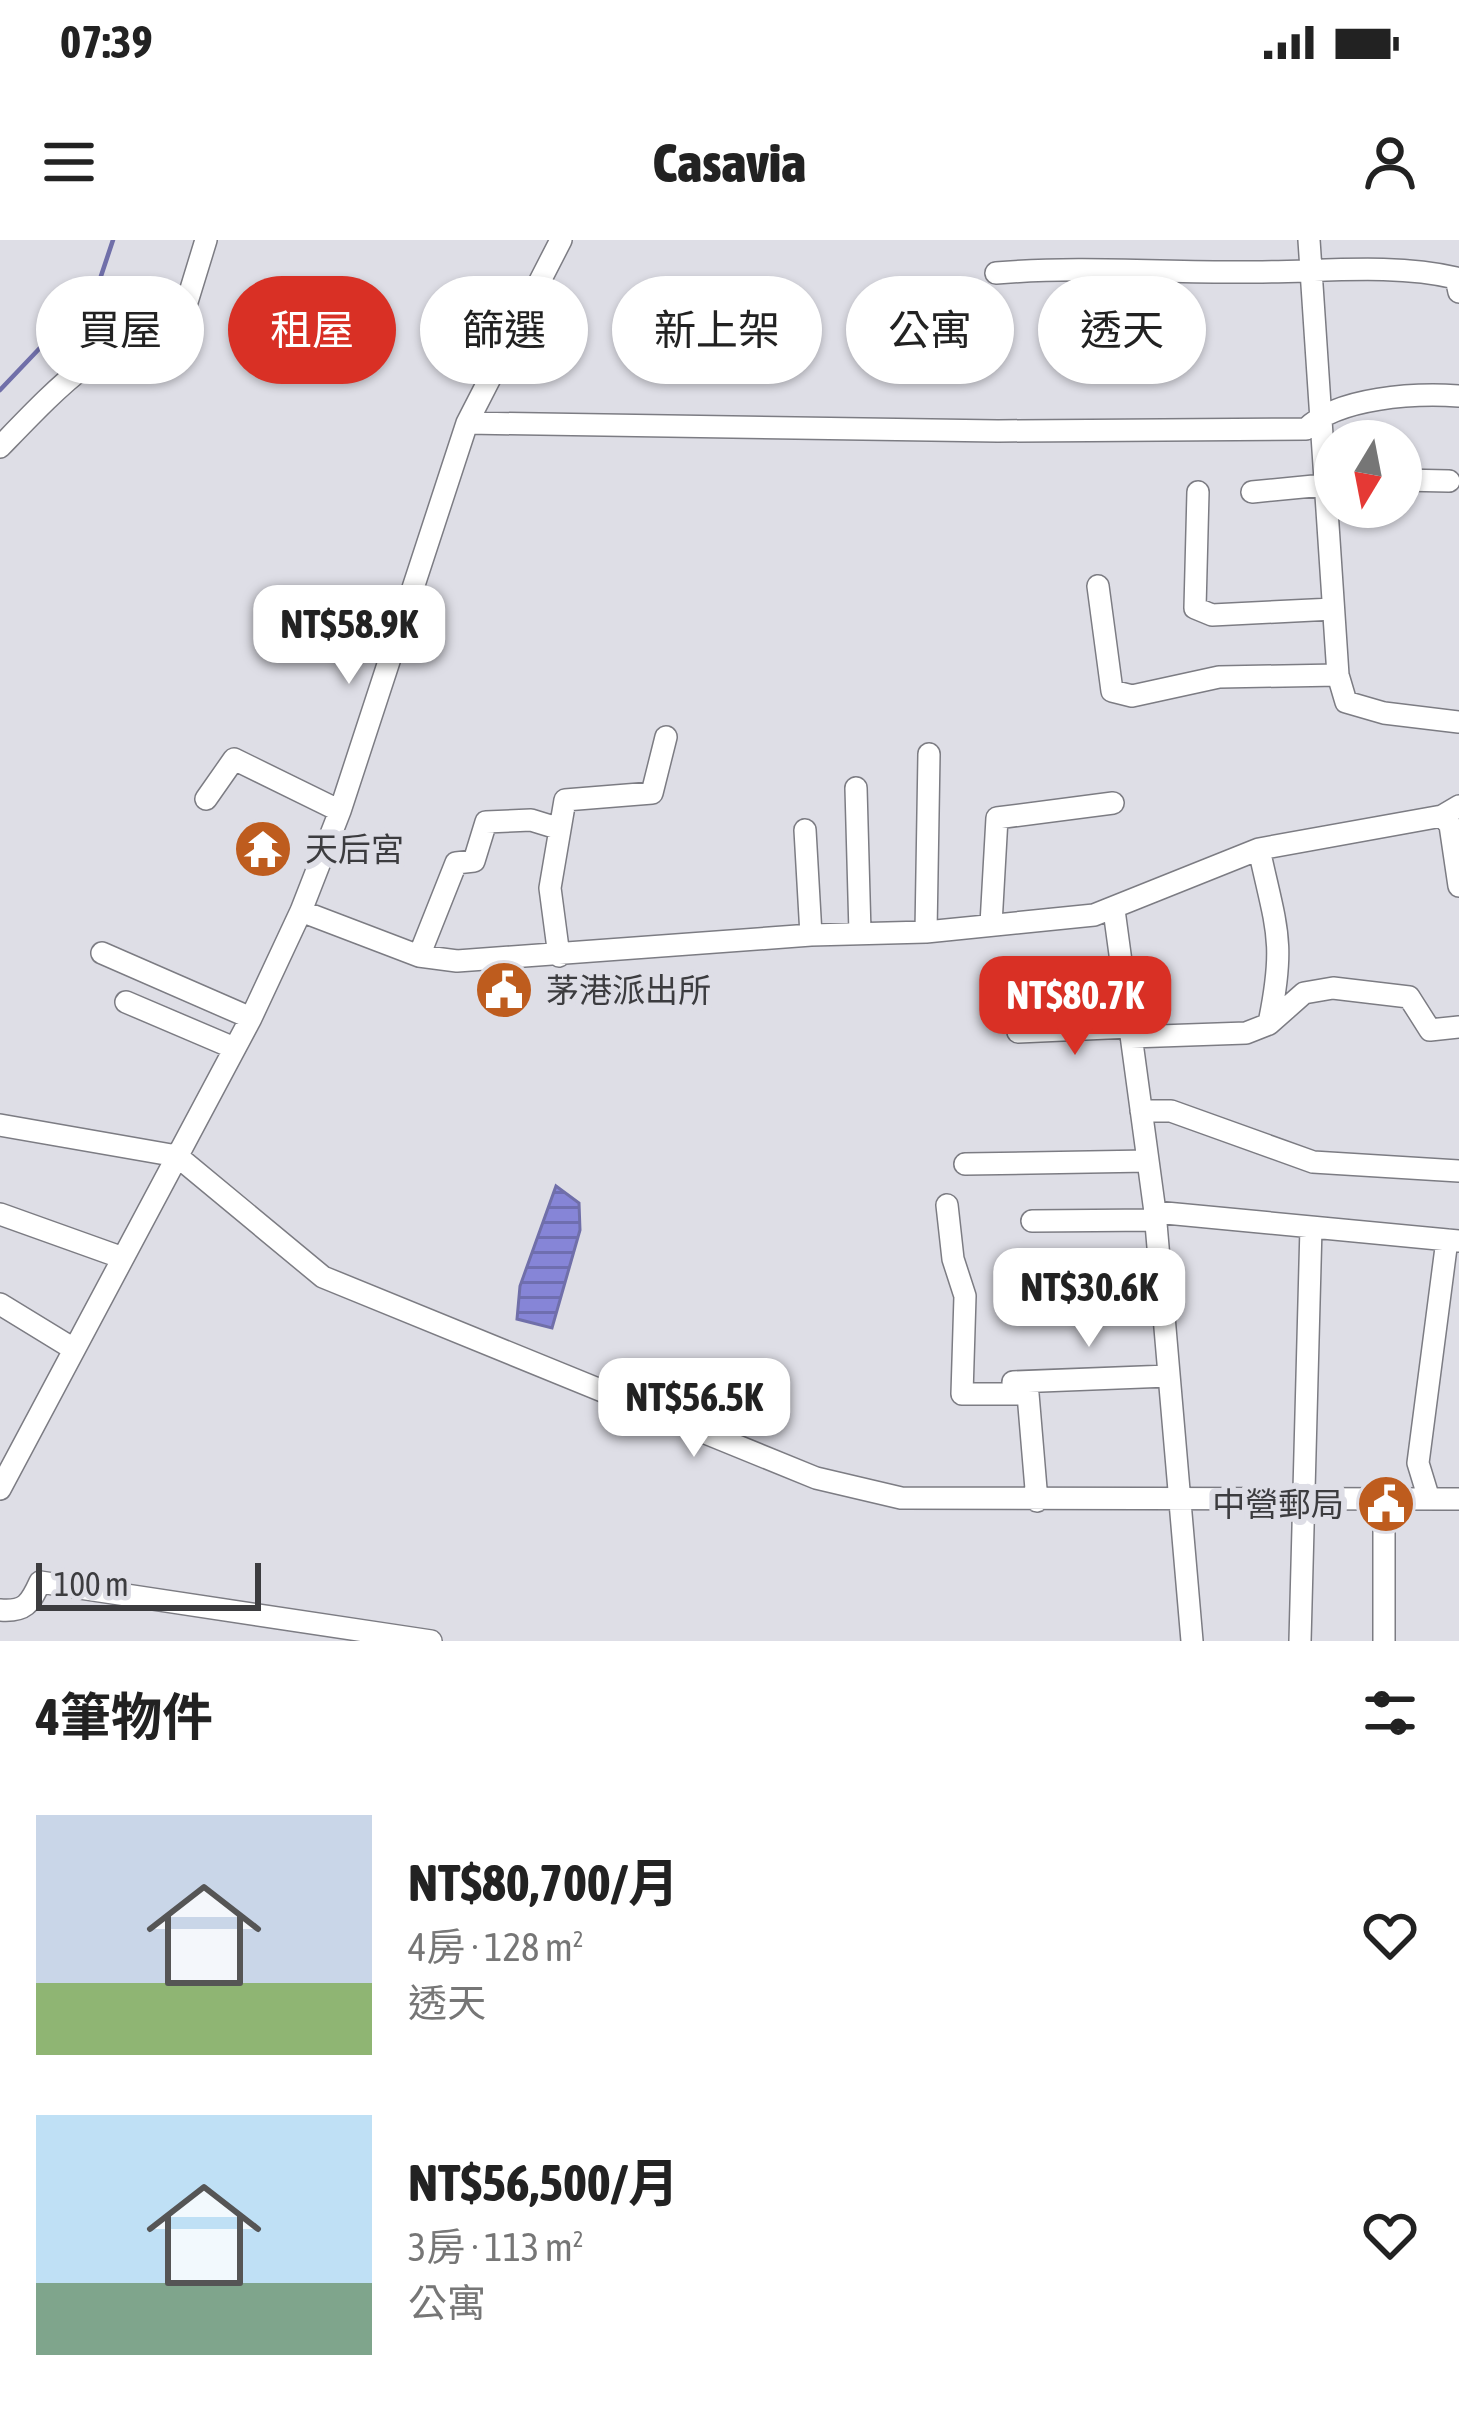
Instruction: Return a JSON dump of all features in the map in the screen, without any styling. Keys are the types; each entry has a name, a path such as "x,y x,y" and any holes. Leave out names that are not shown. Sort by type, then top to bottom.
{"street":[{"path":"0,447 82,363 138,329 182,314 206,240"},
{"path":"1,1485 251,1018 301,911 340,811 467,423 561,240"},
{"path":"1309,240 1323,420"},
{"path":"996,273 1070,267 1311,272 1417,269 1456,278 1459,292"},
{"path":"467,423 998,431 1306,429 1322,413 1427,394 1459,396"},
{"path":"1422,480 1449,481"},
{"path":"1252,492 1314,486"},
{"path":"1198,492 1196,608 1212,615 1333,609"},
{"path":"1331,528 1338,675 1346,702 1459,722"},
{"path":"1098,586 1106,680 1112,691 1132,696 1219,677 1338,675"},
{"path":"559,956 550,888 565,800 652,793 667,737"},
{"path":"926,932 928,754"},
{"path":"206,799 234,759 340,811"},
{"path":"856,788 860,933"},
{"path":"991,924 997,818 1113,803"},
{"path":"301,911 419,956 457,961 811,934 926,932 1114,910 1259,849 1450,811 1459,886"},
{"path":"419,956 456,862 474,862 486,822 531,820 557,829"},
{"path":"805,830 811,934"},
{"path":"1259,849 1278,916 1282,963 1269,1024"},
{"path":"1114,910 1155,1216 1192,1641"},
{"path":"102,953 251,1018"},
{"path":"1018,1032 1246,1033 1269,1024 1304,992 1334,988 1409,997 1430,1030 1459,1027"},
{"path":"126,1002 234,1048"},
{"path":"1142,1111 1171,1111 1313,1162 1459,1171"},
{"path":"0,1125 177,1156 322,1277 817,1478 901,1498 1459,1499"},
{"path":"965,1164 1148,1161"},
{"path":"946,1205 952,1259 965,1296 962,1394 1028,1394 1036,1501"},
{"path":"0,1214 123,1258"},
{"path":"1032,1221 1155,1216 1453,1240 1418,1463 1429,1499"},
{"path":"1300,1641 1300,1497 1311,1227"},
{"path":"0,1304 72,1348"},
{"path":"1013,1382 1168,1376"},
{"path":"0,1428 23,1439"},
{"path":"1384,1500 1384,1641"},
{"path":"0,1610 19,1611 31,1603 40,1582 431,1641"}],"shaded area":[{"path":"556,1186 579,1203 580,1230 552,1328 517,1319 520,1286"}],"waterway":[{"path":"0,390 97,288 113,240"}],"place":[{"name":"天后宮","path":"263,849"},
{"name":"茅港派出所","path":"504,990"},
{"name":"中營郵局","path":"1386,1504"}]}
